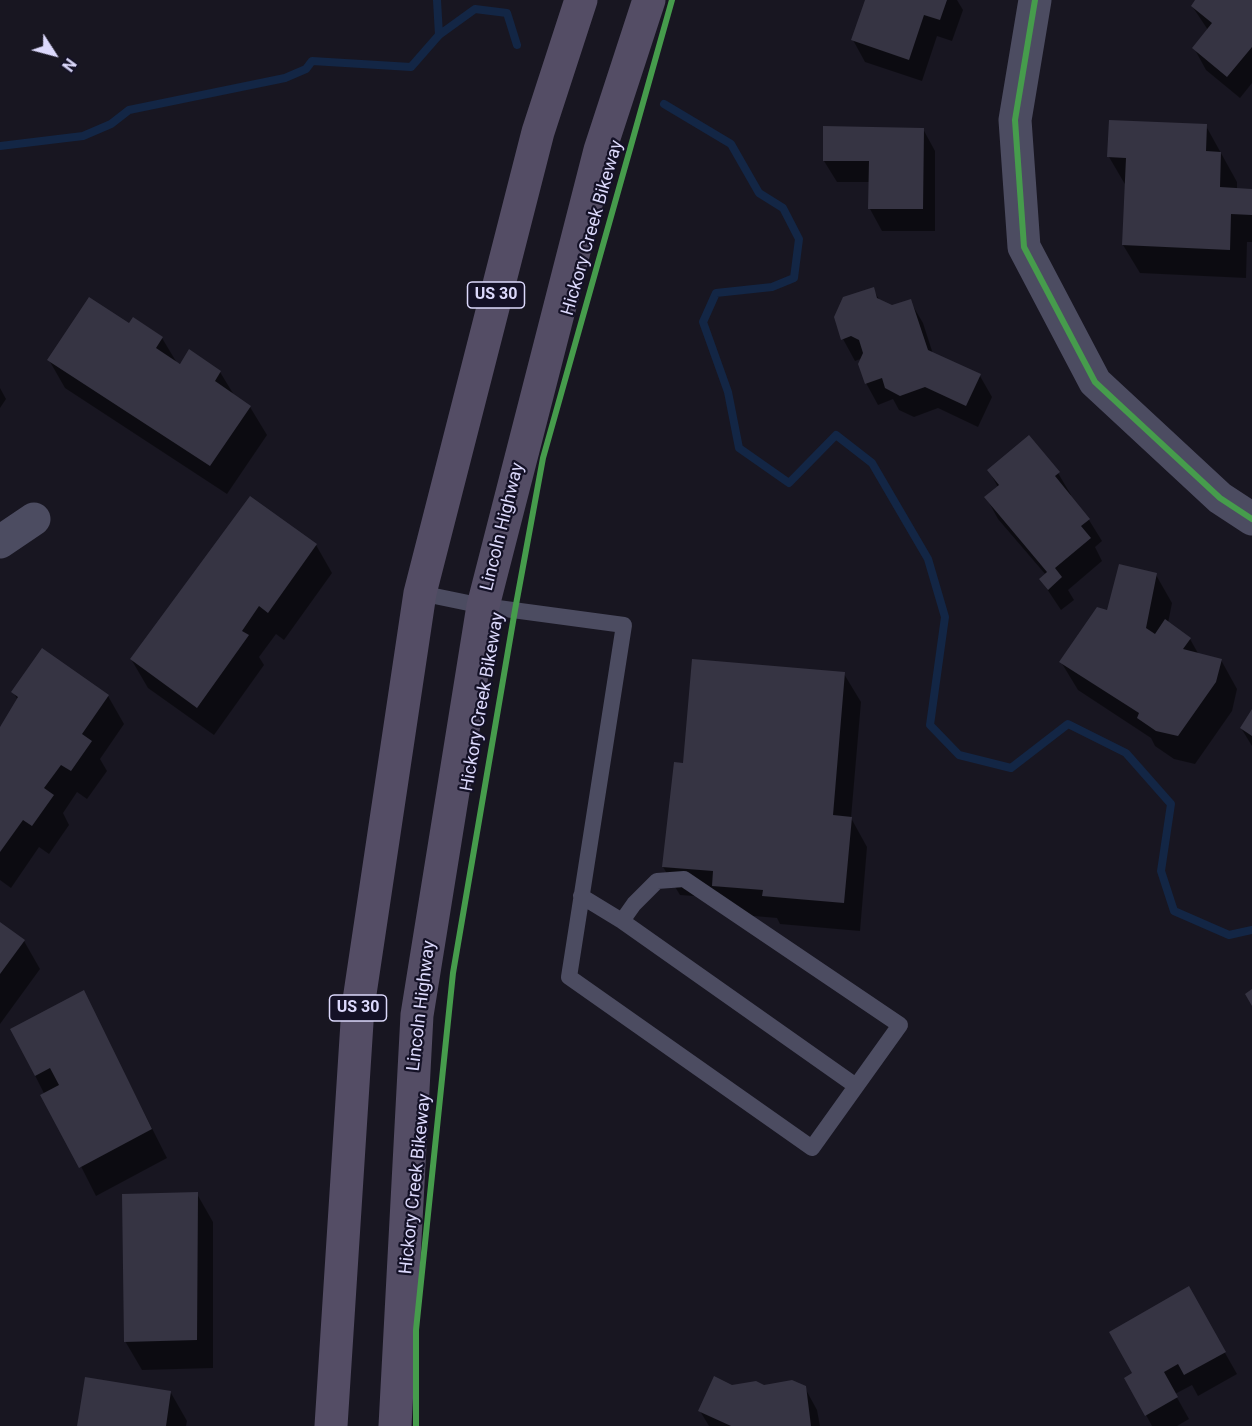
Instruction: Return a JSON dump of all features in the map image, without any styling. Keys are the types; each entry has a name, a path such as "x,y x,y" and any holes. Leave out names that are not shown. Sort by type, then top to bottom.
{"main road":[{"name":"US 30","path":"331,1426 358,1007 420,593 538,132 581,0"},
{"name":"Lincoln Highway","path":"395,1426 417,1015 483,606 600,150 649,0"}],"street":[{"path":"1035,0 1015,120 1024,247 1095,382 1220,498 1252,519"},
{"path":"0,542 34,519"}],"lane":[{"path":"420,593 483,606 624,625 569,977 812,1148 900,1025 684,879 657,882 634,904 622,921"},
{"path":"581,896 622,921 856,1086"}],"building":[{"path":"865,0 947,0 940,20 924,15 909,60 851,40"},
{"path":"1195,0 1252,0 1252,47 1227,77 1192,48 1212,23 1191,6"},
{"path":"1109,120 1207,124 1206,151 1221,152 1220,187 1252,189 1252,215 1231,214 1230,250 1122,245 1126,158 1107,157"},
{"path":"823,126 924,128 923,209 868,209 869,161 823,161"},
{"path":"874,287 877,298 892,305 911,299 928,350 981,374 966,406 925,387 900,396 885,388 882,378 865,384 858,364 863,353 859,340 851,336 841,340 834,317 843,297"},
{"path":"89,297 129,323 133,317 163,337 156,348 180,364 189,349 221,371 215,381 251,406 210,466 47,360"},
{"path":"1029,435 1060,472 1055,476 1090,519 1081,526 1091,538 1055,568 1062,577 1048,590 1039,579 1047,572 984,497 999,485 987,470"},
{"path":"250,496 317,544 268,613 259,606 242,631 249,635 197,708 130,659"},
{"path":"1119,564 1157,573 1146,628 1155,634 1165,619 1191,638 1183,649 1222,659 1216,682 1178,736 1156,731 1137,718 1139,713 1059,662 1097,607 1107,610"},
{"path":"42,648 109,695 82,734 92,741 71,771 61,765 44,788 54,795 32,826 23,820 0,852 0,727 18,697 11,692"},
{"path":"692,659 845,672 833,815 852,817 844,903 762,896 763,890 712,886 713,871 662,867 674,762 683,763"},
{"path":"1252,709 1252,736 1240,728"},
{"path":"0,922 25,940 0,974"},
{"path":"1252,989 1252,1006 1245,994"},
{"path":"84,990 152,1129 79,1168 40,1095 59,1085 50,1068 35,1076 10,1029"},
{"path":"198,1192 197,1340 124,1342 122,1194"},
{"path":"1189,1286 1226,1352 1184,1375 1178,1364 1164,1372 1178,1397 1145,1416 1124,1378 1132,1373 1109,1332"},
{"path":"714,1376 732,1385 756,1381 764,1385 792,1380 806,1386 811,1426 731,1426 698,1411"},
{"path":"85,1377 171,1391 166,1426 77,1426"}],"waterway":[{"path":"437,0 439,35"},
{"path":"0,146 83,136 111,124 129,110 285,78 306,69 312,61 411,67 439,35 475,9 507,13 517,45"},
{"path":"664,104 731,144 759,193 783,208 799,239 794,278 772,287 716,293 703,322 728,392 739,448 789,483 836,435 872,463 928,559 945,617 930,725 959,755 1011,768 1068,724 1126,753 1171,804 1161,871 1174,911 1229,935 1252,930"}],"cycle path":[{"name":"Hickory Creek Bikeway","path":"416,1426 416,1330 453,973 515,610 543,458 672,0"},
{"path":"1035,0 1015,120 1024,247 1095,382 1220,498 1252,519"}]}
